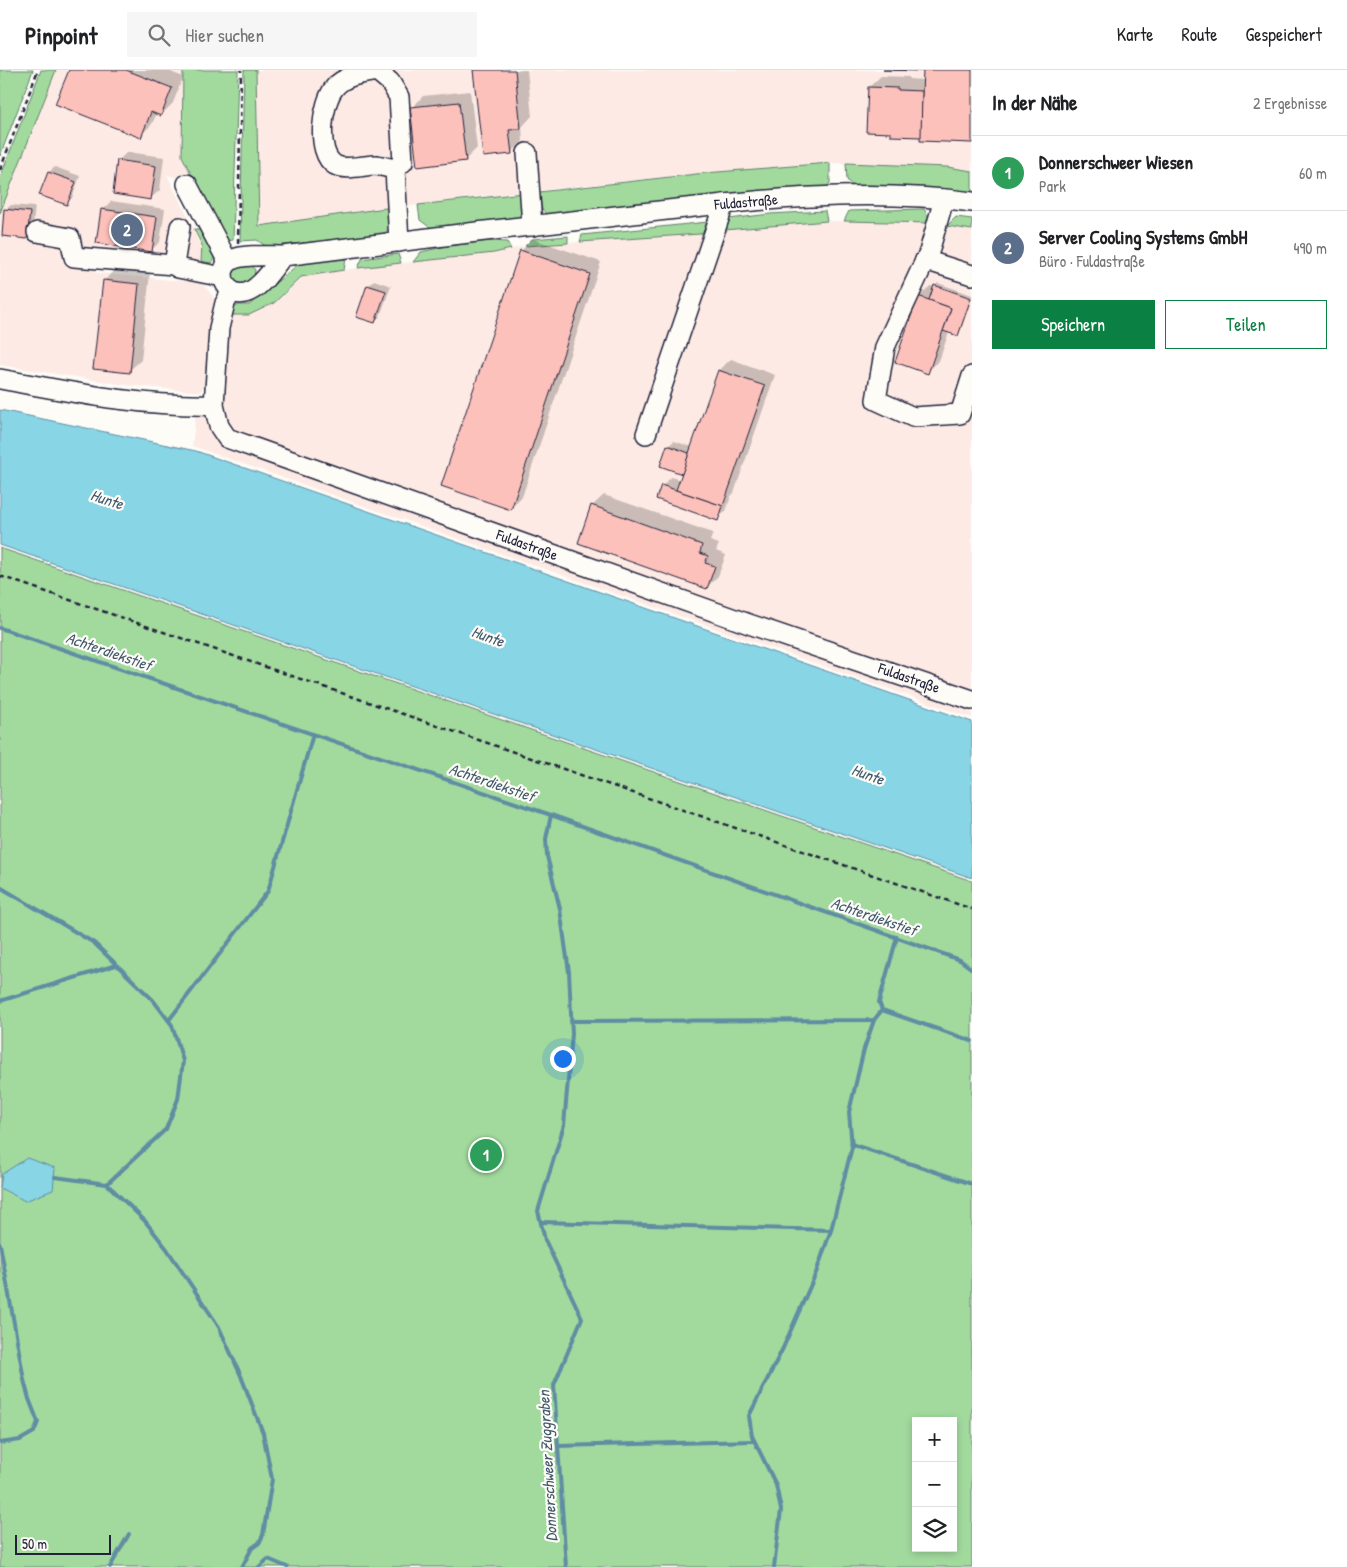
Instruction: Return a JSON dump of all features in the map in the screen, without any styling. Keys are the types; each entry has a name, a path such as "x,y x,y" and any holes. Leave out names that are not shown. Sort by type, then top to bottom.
{"street":[{"path":"377,71 390,82 399,97 403,162 395,169 376,166 342,167 333,164 324,148 322,124 327,102 335,87 349,77 377,71"},
{"path":"528,153 532,226"},
{"path":"395,169 399,242"},
{"path":"187,184 231,272 244,293 252,290 261,282 283,256"},
{"name":"Fuldastraße","path":"972,202 878,195 764,199 283,256 231,272 220,328 214,405 218,426 227,438 749,624 972,700"},
{"path":"944,199 930,252 885,347 876,400 913,417 960,414 972,376"},
{"path":"646,434 724,204"},
{"path":"174,265 180,227"},
{"path":"37,232 70,238 74,257 174,265 178,268 231,272"},
{"path":"925,260 972,275"},
{"path":"0,379 92,396 189,405 214,405"}],"path":[{"path":"0,170 38,70"},
{"path":"231,272 237,239 241,70"},
{"path":"0,576 972,910"}],"shaded area":[{"path":"56,70 183,70 182,156 191,174 181,179 167,175 202,245 200,274 94,263 97,273 202,283 215,299 210,324 208,381 200,392 125,385 0,365 0,213"},
{"path":"256,70 972,70 972,171 947,167 830,163 705,173 478,197 259,226"},
{"path":"827,221 932,223 972,230 972,718 192,446 196,413 224,404 222,381 227,315 249,315 274,303 301,277 358,268 494,253 525,246 699,234 708,231"}],"green space":[{"path":"0,70 33,70 0,156"},
{"path":"41,70 56,70 0,213 0,178"},
{"path":"183,70 238,70 233,240 225,241 182,156"},
{"path":"244,70 256,70 259,226 393,207 394,222 384,234 267,247 257,240 240,241"},
{"path":"830,163 830,183 826,189 547,215 542,209 539,192 705,173"},
{"path":"846,163 947,167 972,171 972,196 854,188 847,180"},
{"path":"523,193 523,207 518,220 432,229 420,220 418,205"},
{"path":"924,209 932,223 844,221 849,211"},
{"path":"825,211 827,221 724,230 729,219 770,214"},
{"path":"956,217 972,219 972,230 947,226"},
{"path":"708,222 708,231 700,234 580,242 582,235"},
{"path":"194,229 203,231 218,252 211,263 201,261 202,245"},
{"path":"568,236 568,243 525,246 532,239"},
{"path":"489,241 507,242 511,249 494,253 413,262 421,252 447,246"},
{"path":"398,254 401,263 358,268 362,259"},
{"path":"346,259 344,270 301,277 274,303 249,315 227,315 238,305 249,305 301,262"},
{"path":"251,263 255,270 254,278 242,285 235,282 231,270 232,266"},
{"path":"0,548 972,881 972,1567 0,1567"}],"water":[{"name":"Hunte","path":"0,410 196,451 972,722 972,878 0,545"},
{"path":"27,1158 55,1168 53,1190 25,1201 0,1188 2,1174"}],"building":[{"path":"69,70 126,70 172,88 161,116 151,112 141,138 55,104"},
{"path":"473,70 515,70 521,129 509,130 512,154 483,157"},
{"path":"883,70 923,70 923,71"},
{"path":"923,70 972,70 972,143 920,141"},
{"path":"868,87 922,91 921,137 891,136 891,133 866,132"},
{"path":"459,102 466,161 417,167 410,107"},
{"path":"117,160 156,166 151,200 113,194"},
{"path":"48,172 76,182 67,205 39,195"},
{"path":"4,209 30,212 27,239 2,236"},
{"path":"101,209 157,217 152,252 96,243"},
{"path":"520,250 590,274 511,510 441,486"},
{"path":"103,280 139,284 130,373 93,369"},
{"path":"367,285 386,291 375,323 356,317"},
{"path":"934,285 971,298 958,336 943,331 951,308 929,300"},
{"path":"918,296 951,308 928,374 895,362"},
{"path":"718,370 765,386 723,506 676,490"},
{"path":"667,445 689,453 682,474 660,466"},
{"path":"661,485 723,506 718,521 656,499"},
{"path":"591,505 702,545 700,553 708,556 705,563 715,566 707,589 578,543"}],"waterway":[{"name":"Achterdiekstief","path":"0,628 551,815 960,960 972,969"},
{"path":"169,1020 268,891 313,734"},
{"name":"Donnerschweer Zuggraben","path":"551,815 546,839 547,856 560,909 569,972 572,1034 564,1125 538,1211 545,1240 582,1318 554,1385 566,1567"},
{"name":"Achterdiekstief","path":"0,887 94,943 153,1000 172,1025 183,1061 178,1099 166,1129 107,1184"},
{"path":"897,937 879,1002 882,1010 972,1041"},
{"path":"0,1001 116,965"},
{"path":"571,1021 874,1020 882,1010"},
{"path":"541,1222 831,1230 852,1147 849,1112 864,1049 874,1020"},
{"path":"851,1144 972,1184"},
{"path":"55,1177 107,1184 145,1221 167,1249 219,1327 241,1376 263,1433 272,1479 263,1535 259,1543 252,1548 242,1567"},
{"path":"774,1567 781,1510 776,1485 752,1436 749,1416 783,1348 816,1273 831,1230"},
{"path":"0,1244 24,1380 38,1422 34,1432 20,1440 0,1443"},
{"path":"558,1446 754,1441"},
{"path":"110,1567 129,1534"},
{"path":"259,1567 268,1559 287,1567"}],"place":[{"name":"Server Cooling Systems GmbH","path":"127,230"},
{"name":"Donnerschweer Wiesen","path":"486,1155"}]}
